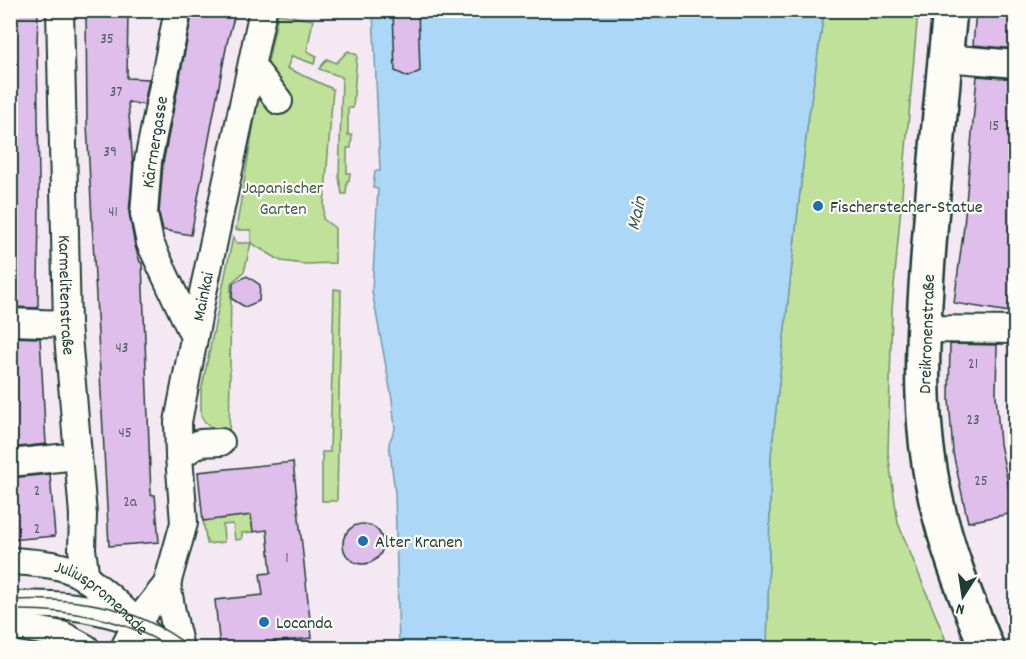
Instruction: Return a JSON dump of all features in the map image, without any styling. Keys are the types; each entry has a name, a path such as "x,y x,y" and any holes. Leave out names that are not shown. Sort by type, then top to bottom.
{"main road":[{"name":"Dreikronenstraße","path":"950,10 936,149 923,328 922,384 932,481 962,588 987,648"}],"street":[{"name":"Karmelitenstraße","path":"60,10 67,324 82,515 82,549 87,579"},
{"name":"Kärrnergasse","path":"178,10 147,161 144,214 150,243 194,337"},
{"name":"Mainkai","path":"124,648 137,622 167,584 184,524 178,456 178,422 263,10"},
{"path":"945,58 1016,64"},
{"path":"252,66 279,101"},
{"path":"10,322 67,324"},
{"path":"923,328 1016,330"},
{"path":"178,456 201,444 221,442"},
{"path":"10,463 78,456"},
{"name":"Juliuspromenade","path":"10,561 63,567 87,579 137,622"},
{"name":"Mainkai","path":"167,584 180,648"},
{"name":"Juliuspromenade","path":"10,605 64,605 95,609 137,622"},
{"path":"137,622 161,648"},
{"path":"10,624 62,635 86,648"}],"green space":[{"path":"824,11 918,11 892,309 888,453 898,523 949,648 767,648 771,455 807,128"},
{"name":"Japanischer Garten","path":"278,14 313,20 307,51 317,56 314,64 292,56 287,68 333,89 323,219 335,228 335,263 304,264 281,261 251,243 251,230 236,230 258,99 261,95"},
{"path":"348,51 357,55 353,108 348,108 348,135 352,135 351,148 347,148 347,173 350,173 346,194 342,194 339,178 342,77 319,69 327,59 336,63"},
{"path":"233,237 237,243 251,243 244,272 231,283 229,453 220,451 215,431 201,416 201,392"},
{"path":"334,289 341,290 337,501 322,501 322,452 330,452"},
{"path":"251,515 253,532 242,533 242,539 235,540 233,524 223,525 224,542 207,544 203,521"}],"water":[{"name":"Main","path":"373,11 824,11 807,128 771,455 767,648 399,648 395,493 389,443 395,429 392,399 372,291 378,189 373,188 375,171 380,171"}],"building":[{"path":"10,10 38,10 38,308 10,307"},
{"path":"86,10 128,10 127,78 149,79 144,105 128,102 133,166 129,213 135,246 142,263 151,495 155,495 159,542 109,546 87,124"},
{"path":"193,10 236,10 227,43 191,235 163,230 159,213 163,163"},
{"path":"393,10 418,10 420,71 408,77 395,71"},
{"path":"976,10 1016,10 1016,49 973,45"},
{"path":"977,76 1016,79 1016,313 954,303 964,226"},
{"path":"247,276 260,285 259,301 245,307 232,299 233,283"},
{"path":"10,337 40,338 46,444 10,448"},
{"path":"950,344 997,345 996,395 1000,444 1014,513 968,522 953,453 949,399"},
{"path":"293,462 312,638 220,648 215,600 263,595 260,574 271,573 267,530 253,532 251,515 203,521 198,472"},
{"path":"50,474 55,536 10,540 10,478"},
{"name":"Alter Kranen","path":"363,524 377,530 383,544 377,558 363,564 349,558 343,544 349,530"}],"tram line":[{"path":"10,600 59,600 106,607 150,622 171,633 191,648"},
{"path":"10,610 53,611 94,617 133,629 171,648"}],"place":[{"name":"Fischerstecher-Statue","path":"818,206"},
{"name":"Alter Kranen","path":"363,541"},
{"name":"Locanda","path":"264,622"}]}
